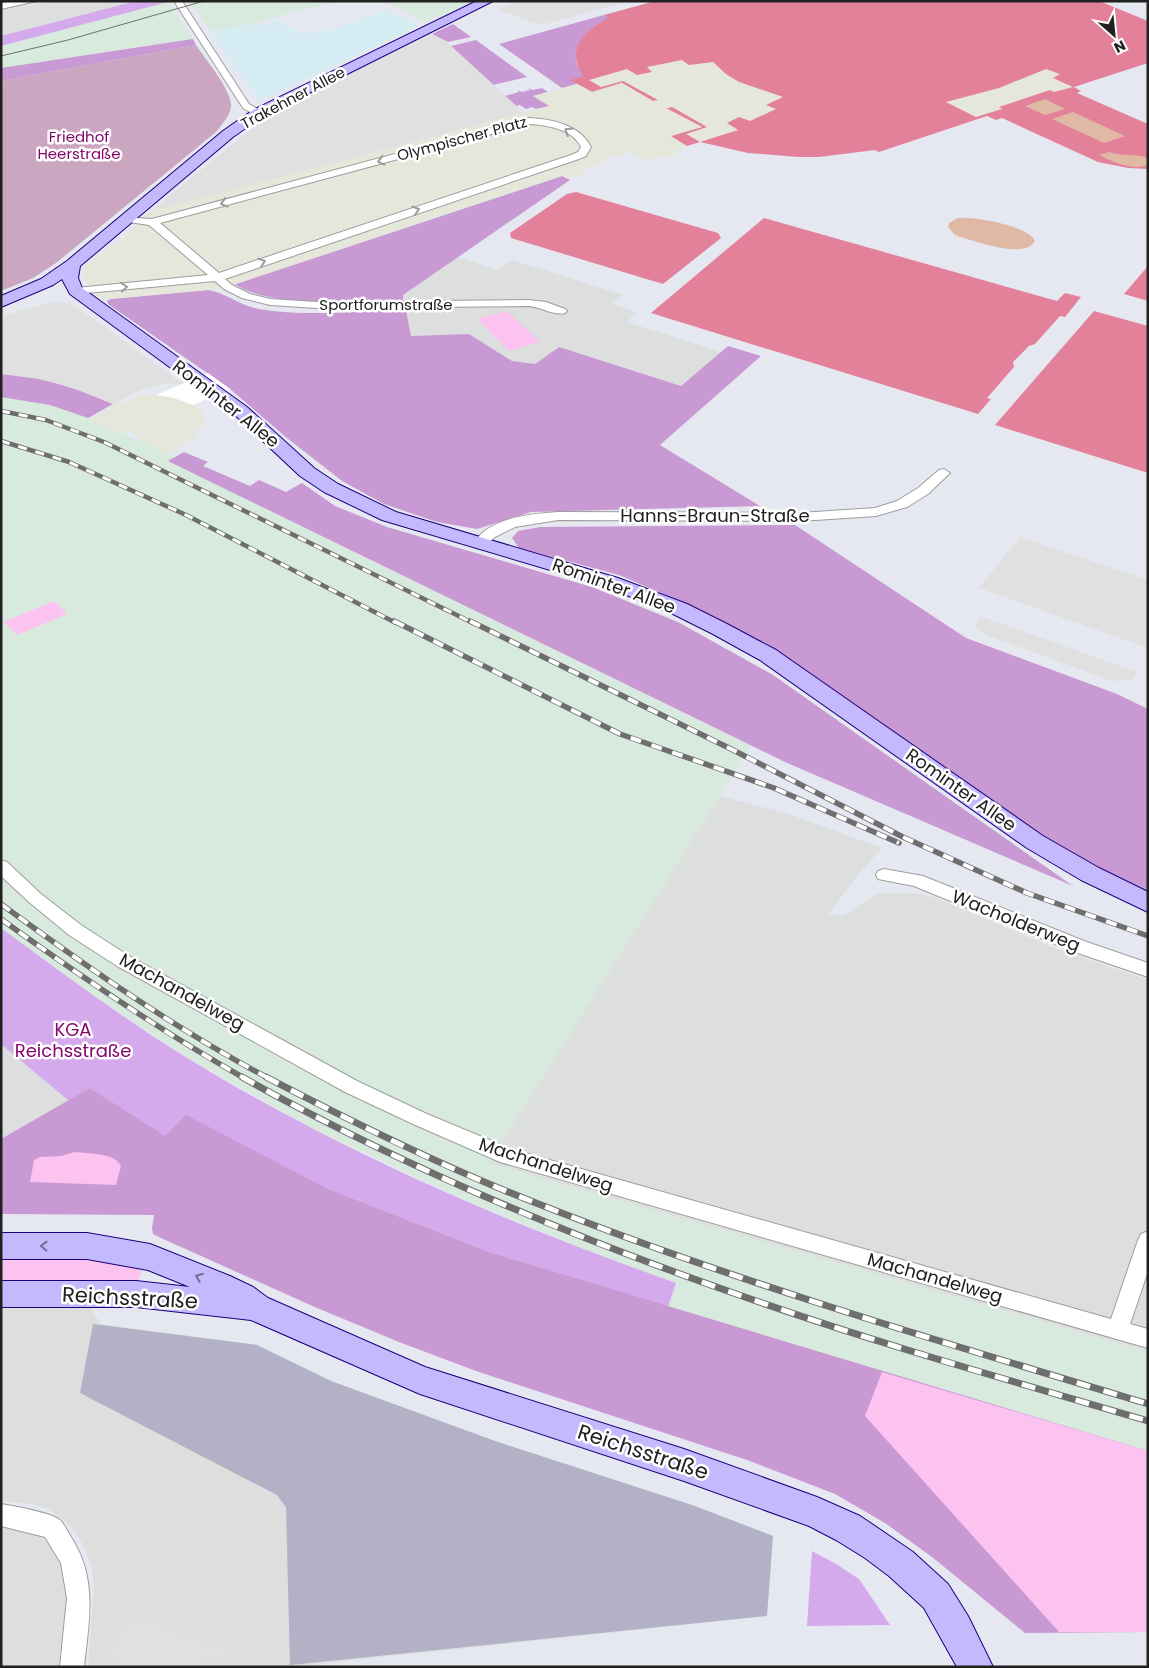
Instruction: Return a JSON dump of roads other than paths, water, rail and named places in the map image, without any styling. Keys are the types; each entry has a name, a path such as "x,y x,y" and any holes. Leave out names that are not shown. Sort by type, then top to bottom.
{"main road":[{"name":"Trakehner Allee","path":"1,304 47,282 73,264 228,134 258,113 487,1"},
{"path":"73,264 69,275 70,283 76,291"},
{"path":"1,304 54,293 76,291"},
{"name":"Rominter Allee","path":"76,291 247,416 307,472 331,488 389,516 611,582 680,609 757,649 1035,842 1090,874 1148,903"},
{"name":"Reichsstraße","path":"1,1246 87,1246 150,1256 242,1296 257,1308 420,1380 684,1465 801,1507 848,1528 901,1564 936,1596 956,1628 976,1667"},
{"name":"Reichsstraße","path":"1,1294 136,1294 257,1308"}],"street":[{"path":"1,6 33,1"},
{"path":"178,1 246,106 258,113"},
{"name":"Olympischer Platz","path":"76,291 216,278 575,157 582,154 586,144 560,126 542,121 529,121 152,222 126,219"},
{"path":"152,222 216,278"},
{"name":"Sportforumstraße","path":"216,278 228,288 246,296 279,303 317,306 528,303 542,304 560,311"},
{"name":"Hanns-Braun-Straße","path":"481,542 492,531 535,517 570,515 800,517 858,514 902,504 923,491 944,473"},
{"name":"Machandelweg","path":"1,866 55,914 123,961 352,1087 420,1120 507,1156 1148,1340"},
{"name":"Wacholderweg","path":"884,875 917,880 1078,946 1148,970"},
{"path":"1117,1331 1148,1240"},
{"path":"1,1516 15,1517 52,1528 72,1559 79,1598 72,1667"}],"tram line":[{"path":"1,56 68,40 204,1"}],"railway":[{"path":"1,411 46,420 104,442 473,623"},
{"path":"1,441 69,462 186,515 396,623"},
{"path":"394,621 620,734 774,788 899,843"},
{"path":"470,621 731,749 903,837 1027,893 1148,936"},
{"path":"1,904 165,1018 268,1078"},
{"path":"1,919 120,1002 244,1078"},
{"path":"242,1077 302,1110 424,1170 613,1249 843,1330 1148,1421"},
{"path":"266,1077 366,1128 433,1159 501,1189 611,1232 840,1310 1148,1404"}],"park label":[{"name":"Friedhof Heerstraße","path":"79,146"},
{"name":"KGA Reichsstraße","path":"73,1040"}]}
